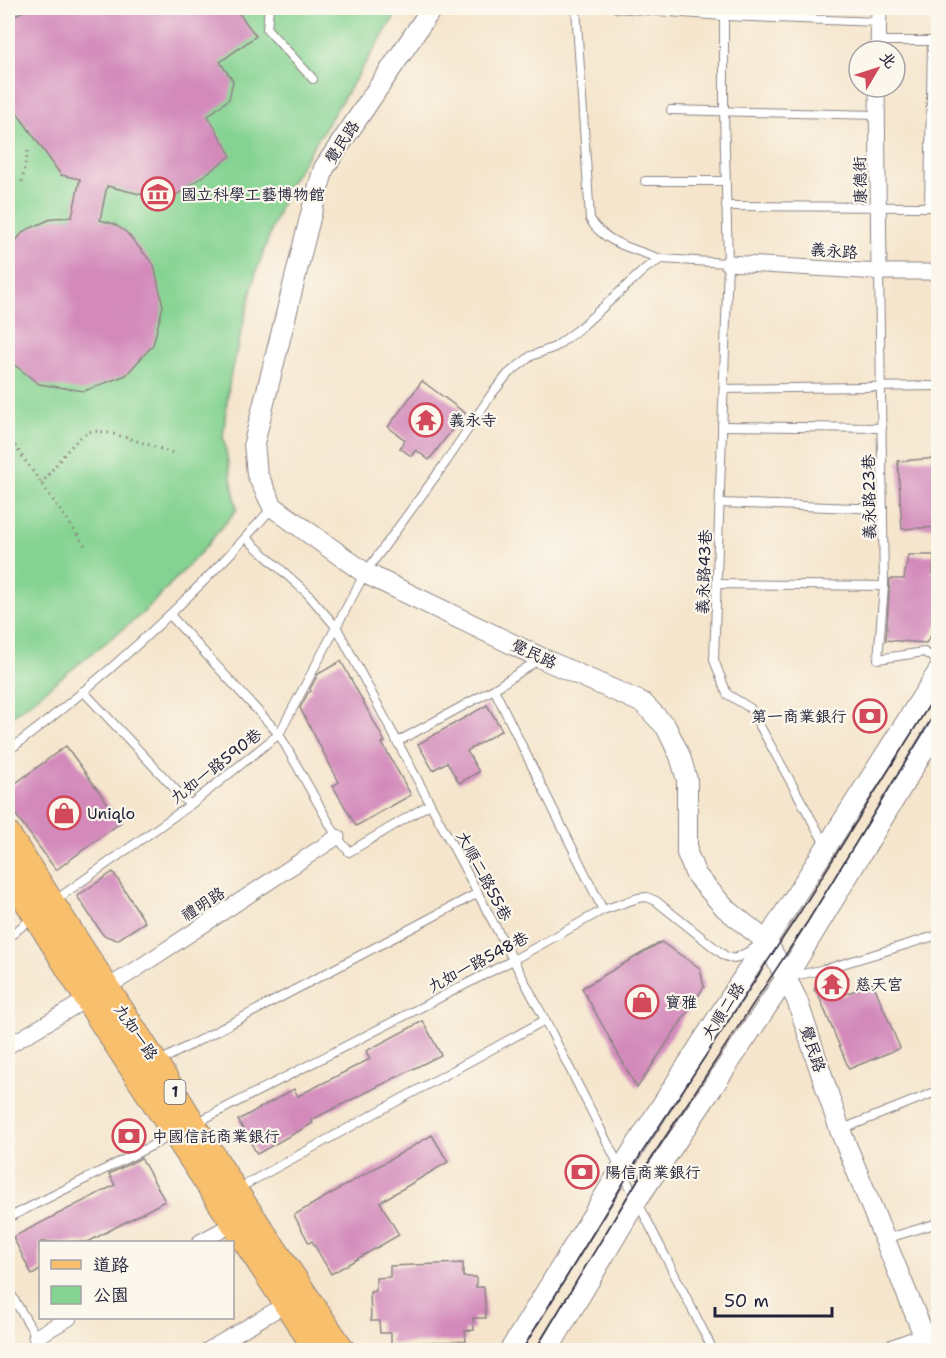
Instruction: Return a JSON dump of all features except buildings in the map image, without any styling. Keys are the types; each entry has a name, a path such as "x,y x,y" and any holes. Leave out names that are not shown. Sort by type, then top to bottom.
{"main road":[{"name":"九如一路","path":"8,834 44,909 97,993 185,1129 235,1190 294,1299 316,1350"},
{"name":"九如一路","path":"8,872 44,909"},
{"name":"九如一路","path":"97,993 156,1063 185,1129 233,1224 294,1299 343,1350"}],"street":[{"name":"覺民路","path":"432,8 324,168 254,443 257,474 273,507 365,573 541,658 643,702 666,727 680,756 687,780 687,853 696,875 725,908 767,942 786,978 797,1000 840,1130 884,1240 930,1339"},
{"path":"878,15 878,39"},
{"name":"康德街","path":"877,99 879,272"},
{"name":"義永路","path":"728,263 879,272 939,272"},
{"name":"大順二路","path":"510,1350 621,1168 939,672"},
{"name":"大順二路","path":"548,1350 637,1200 786,978 939,727"},
{"name":"禮明路","path":"8,1046 97,993 337,837"},
{"path":"202,1241 233,1224"},
{"path":"208,1350 294,1299"},
{"path":"36,1336 66,1319"},
{"path":"885,1350 930,1339"}],"lane":[{"path":"269,8 267,28 313,79"},
{"path":"576,8 590,219 594,227 606,237 661,259 728,263"},
{"path":"616,8 878,15"},
{"name":"義永路43巷","path":"724,12 728,263 714,660 728,693 750,708 827,848"},
{"path":"726,206 929,207 932,41 907,43"},
{"path":"671,110 876,115"},
{"path":"645,181 725,181"},
{"name":"九如一路590巷","path":"8,938 44,909 190,805 279,734 365,573 446,462 491,395 508,374 531,356 555,347 579,329 646,268 661,259"},
{"name":"義永路23巷","path":"879,272 884,586 879,659 924,652 939,661"},
{"path":"724,388 939,386"},
{"path":"722,426 882,428"},
{"path":"720,503 883,509"},
{"path":"8,751 170,615 246,538 273,507"},
{"name":"大順二路55巷","path":"246,538 307,593 337,628 545,1020 713,1350"},
{"path":"717,584 884,586"},
{"path":"170,615 279,734 337,837 349,852 430,804"},
{"path":"397,742 494,689 541,658"},
{"path":"494,689 603,910"},
{"path":"82,691 190,805"},
{"path":"156,1063 478,893"},
{"name":"九如一路548巷","path":"8,1218 513,960 603,910 638,898 647,897 656,900 725,956 734,958 767,942"},
{"path":"786,978 829,969 939,934"},
{"path":"235,1190 545,1020"},
{"path":"840,1130 939,1091"},
{"path":"884,1240 939,1223"},
{"path":"8,1289 44,1350"}],"path":[{"path":"22,182 28,151"},
{"path":"42,484 78,440 91,431 107,432 176,454"},
{"path":"8,436 86,547"}],"green space":[{"name":"國立科學工藝博物館","path":"8,8 400,8 287,188 256,272 230,377 223,436 237,509 203,550 143,613 8,718"}],"tram line":[{"path":"522,1350 641,1154 800,912 938,691"},
{"path":"535,1350 648,1163 808,921 938,709"}],"place":[{"name":"國立科學工藝博物館","path":"158,194"},
{"name":"義永寺","path":"426,420"},
{"name":"第一商業銀行","path":"870,716"},
{"name":"Uniqlo","path":"64,813"},
{"name":"慈天宮","path":"832,984"},
{"name":"寶雅","path":"642,1002"},
{"name":"中國信託商業銀行","path":"129,1136"},
{"name":"陽信商業銀行","path":"582,1172"}]}
